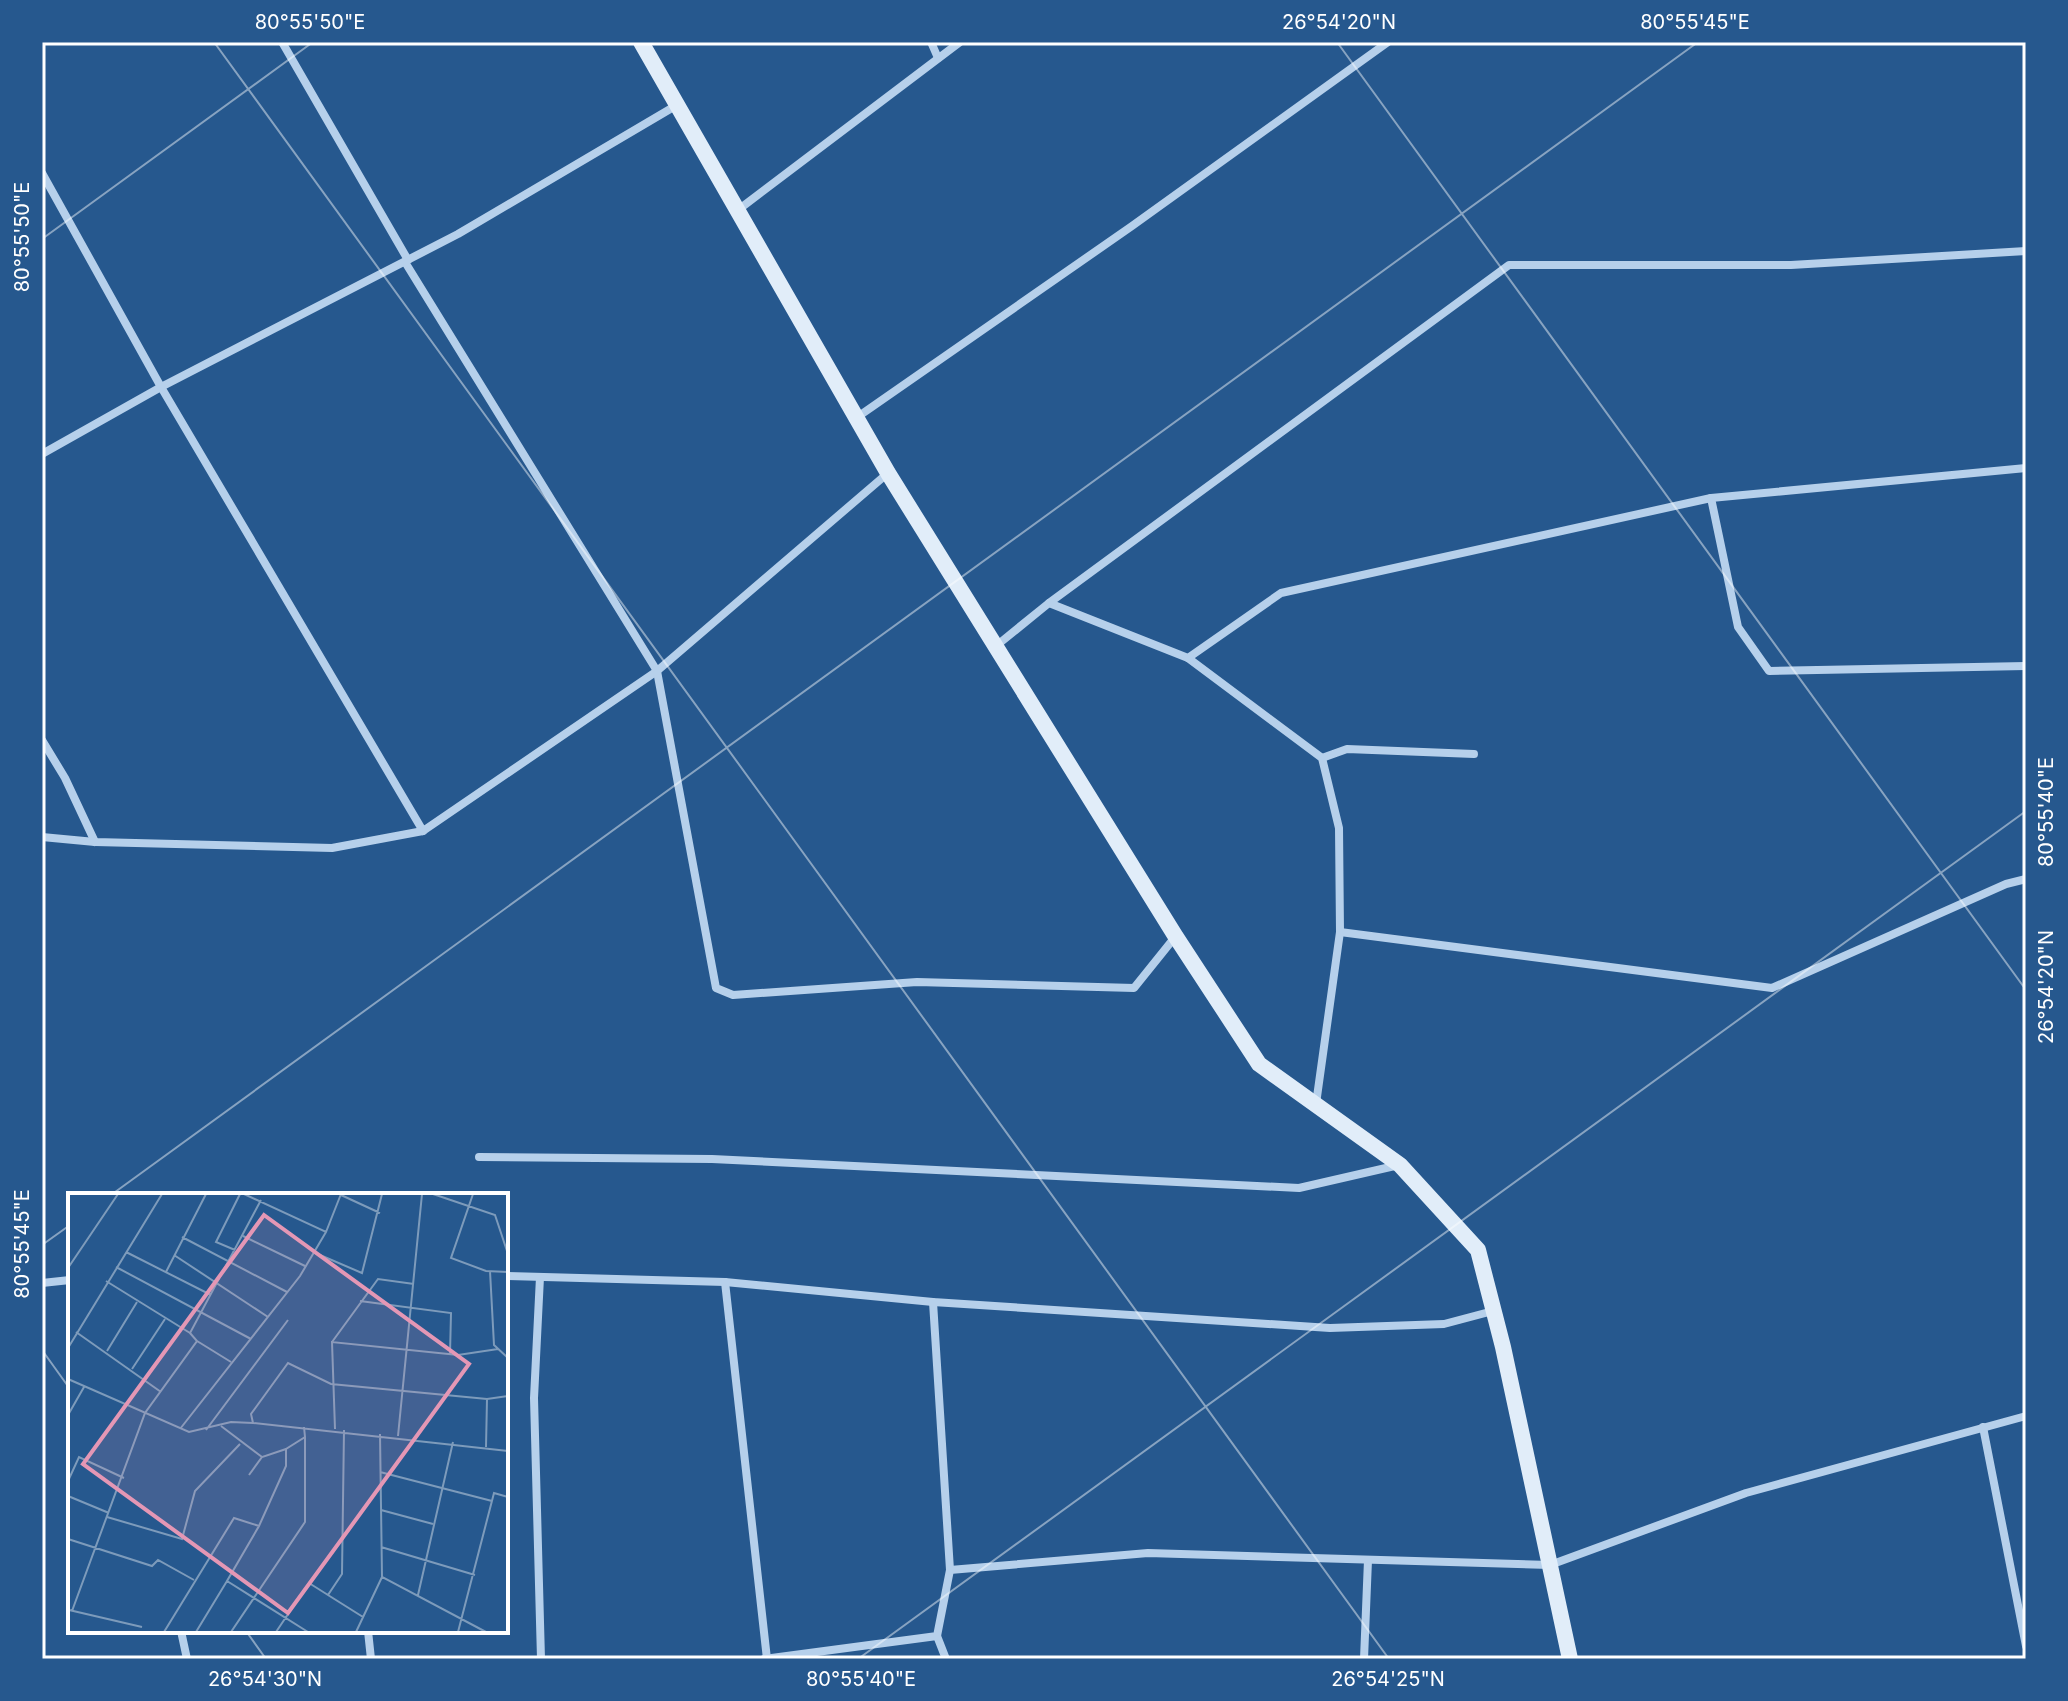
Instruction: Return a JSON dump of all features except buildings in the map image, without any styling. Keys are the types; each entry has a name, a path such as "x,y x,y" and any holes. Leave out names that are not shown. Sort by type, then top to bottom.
{"street":[{"path":"282,42 408,260 405,262"},
{"path":"641,42 888,473 1176,937 1259,1064 1400,1165 1478,1250 1494,1310 1570,1659"},
{"path":"931,42 938,58"},
{"path":"737,210 960,42"},
{"path":"856,418 1132,226 1388,42"},
{"path":"42,454 161,387 458,234 677,105"},
{"path":"42,173 161,387 423,831"},
{"path":"996,646 1049,603 1509,265 1791,265 2026,251"},
{"path":"405,262 657,671 716,988 733,995 917,982 1134,988 1176,937"},
{"path":"1188,658 1281,593 1711,498 2026,468"},
{"path":"42,837 95,842 332,848 423,831 657,671 888,473"},
{"path":"1711,498 1738,627 1769,671 2026,666"},
{"path":"1049,603 1188,658 1322,758 1339,828 1340,932 1316,1105"},
{"path":"42,740 65,778 95,842"},
{"path":"1322,758 1347,749 1474,754"},
{"path":"1340,932 1772,988 2006,884 2026,879"},
{"path":"479,1157 712,1159 1299,1188 1400,1165"},
{"path":"508,1276 725,1282 933,1302 1330,1328 1444,1324 1494,1310"},
{"path":"540,1277 534,1398 541,1659"},
{"path":"42,1283 68,1280"},
{"path":"725,1282 766,1659 937,1636"},
{"path":"933,1302 950,1570 937,1636 946,1659"},
{"path":"950,1570 1148,1553 1550,1565 1746,1493 2026,1416"},
{"path":"1983,1427 2026,1646"},
{"path":"1364,1659 1368,1560"},
{"path":"181,1633 187,1659"},
{"path":"368,1633 371,1659"}]}
